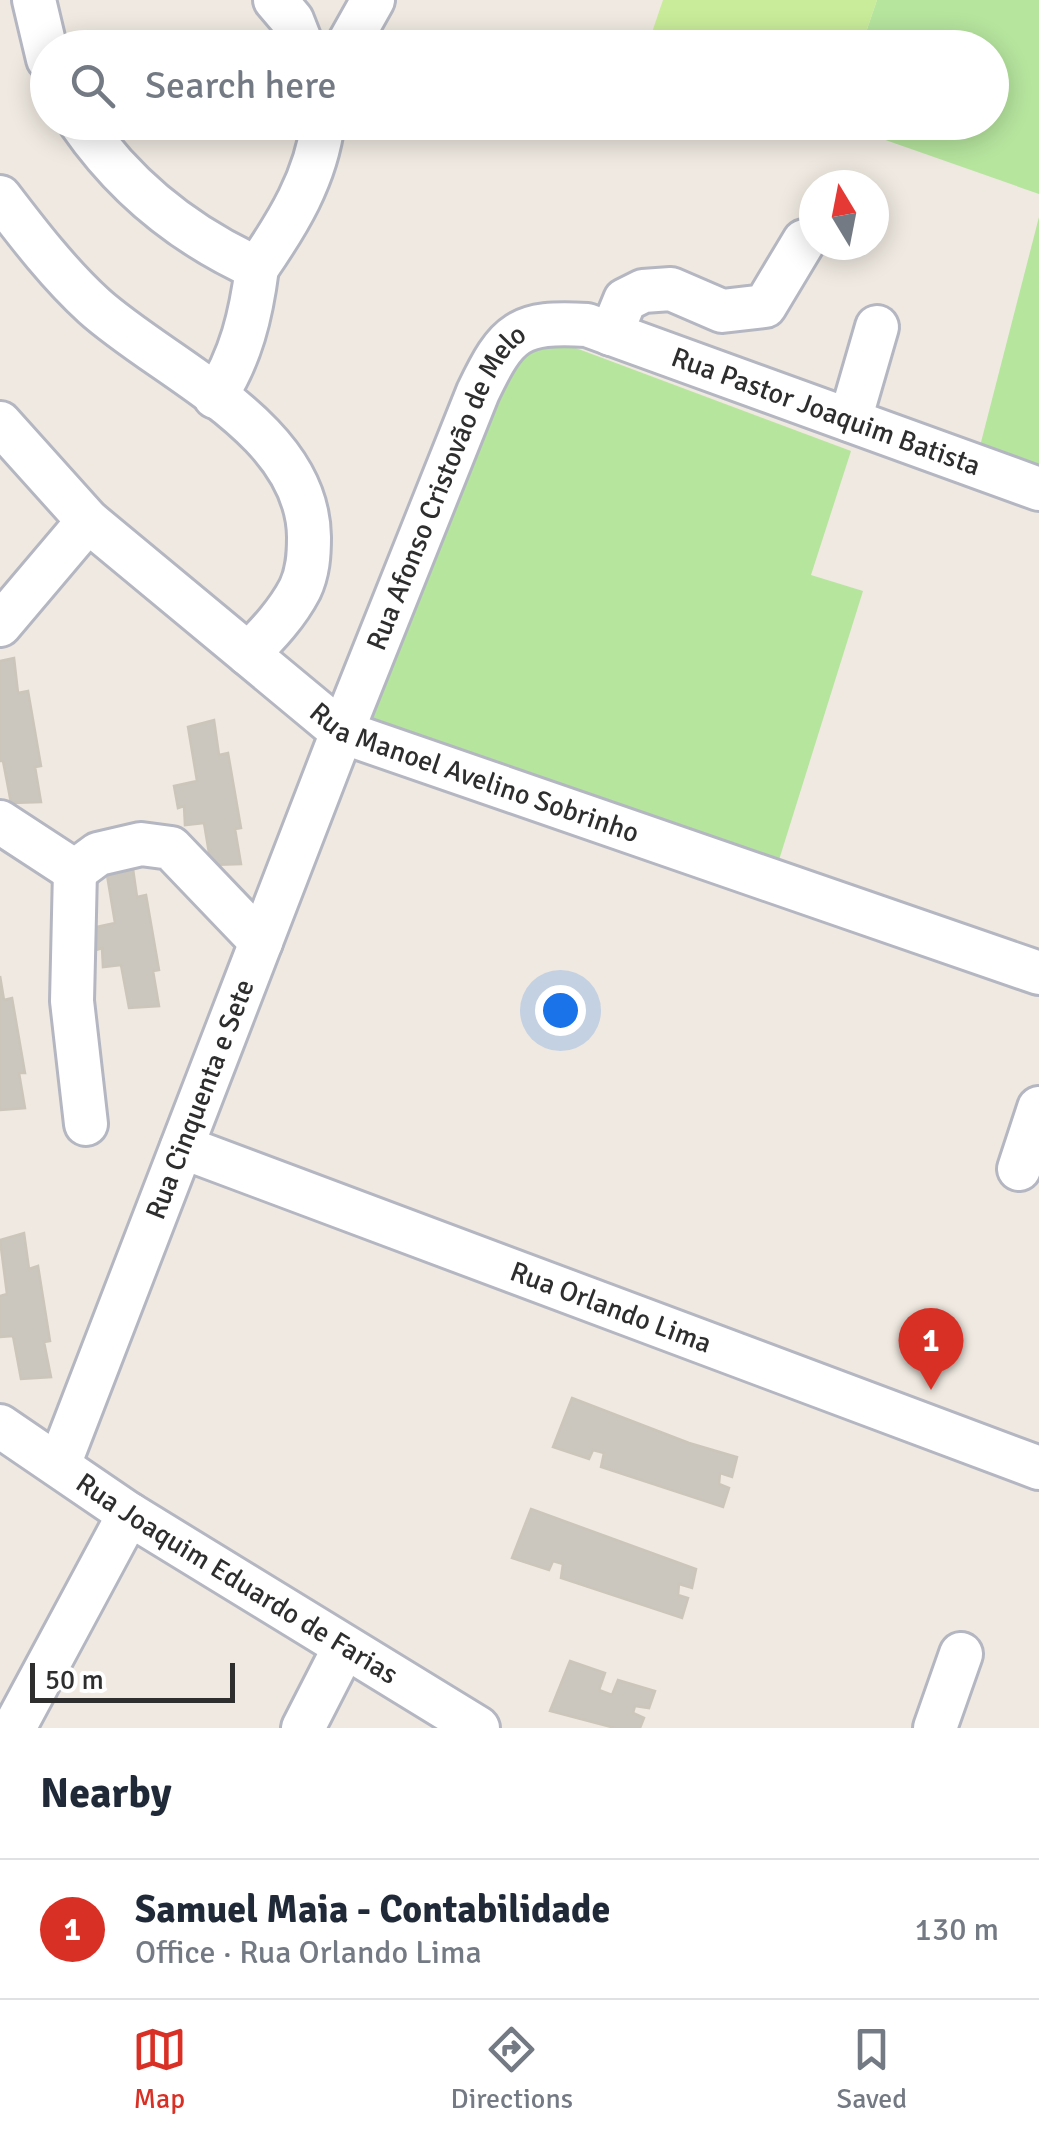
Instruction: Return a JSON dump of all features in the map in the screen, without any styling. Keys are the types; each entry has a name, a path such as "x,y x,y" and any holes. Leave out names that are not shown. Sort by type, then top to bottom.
{"street":[{"path":"34,0 41,30"},
{"path":"275,0 296,30"},
{"path":"356,30 373,0"},
{"path":"96,140 134,184 178,224 215,249 257,268"},
{"path":"215,397 244,340 257,268 296,208 320,140"},
{"path":"0,197 44,255 95,307 215,397 278,452 298,486 309,529 309,560 301,586 282,618 248,654"},
{"path":"611,334 625,300 642,291 671,289 722,311 766,306 799,250"},
{"name":"Rua Afonso Cristovão de Melo","path":"342,732 496,354 527,327 554,323 587,325 611,334"},
{"path":"850,420 877,326"},
{"name":"Rua Pastor Joaquim Batista","path":"611,334 1039,489"},
{"name":"Rua Manoel Avelino Sobrinho","path":"0,423 88,521 342,732 1039,973"},
{"path":"0,625 88,521"},
{"name":"Rua Cinquenta e Sete","path":"59,1465 342,732"},
{"path":"0,822 75,871"},
{"path":"75,871 98,854 141,844 171,848 261,942"},
{"path":"75,871 72,1001 86,1124"},
{"path":"1019,1169 1039,1108"},
{"name":"Rua Orlando Lima","path":"182,1147 1039,1468"},
{"name":"Rua Joaquim Eduardo de Farias","path":"0,1426 129,1514 473,1727"},
{"path":"14,1728 129,1514"},
{"path":"303,1728 344,1648"},
{"path":"935,1728 961,1654"}],"green space":[{"path":"663,0 877,0 867,30 653,30"},
{"path":"877,0 1039,0 1039,194 885,140 1009,140 1009,30 867,30"},
{"path":"1039,217 1039,470 979,450"},
{"path":"557,341 851,451 811,575 863,591 779,860 664,829 367,723 498,363"}],"building":[{"path":"14,658 18,693 28,691 41,766 35,767 41,802 11,803 0,761 0,661"},
{"path":"214,720 219,755 228,753 241,828 235,829 241,864 211,865 204,823 185,825 184,806 178,808 174,786 197,781 188,727"},
{"path":"132,862 137,897 146,895 159,970 153,971 159,1006 129,1008 121,965 103,967 102,948 96,950 92,928 115,923 106,869"},
{"path":"0,976 4,1000 12,998 25,1073 19,1073 25,1108 0,1110"},
{"path":"24,1233 29,1269 38,1266 50,1341 44,1342 51,1377 21,1379 13,1336 0,1337 0,1296 7,1294 0,1240"},
{"path":"572,1398 737,1457 732,1477 720,1473 719,1484 729,1488 723,1507 601,1467 604,1453 593,1450 589,1459 553,1447"},
{"path":"531,1509 696,1569 692,1588 679,1584 678,1595 688,1598 682,1618 561,1578 563,1564 553,1561 549,1570 512,1558"},
{"path":"570,1661 605,1673 599,1690 612,1695 618,1680 655,1691 649,1708 635,1706 633,1713 644,1718 640,1728 615,1728 550,1711"}],"place":[{"name":"Samuel Maia - Contabilidade","path":"931,1390"}]}
